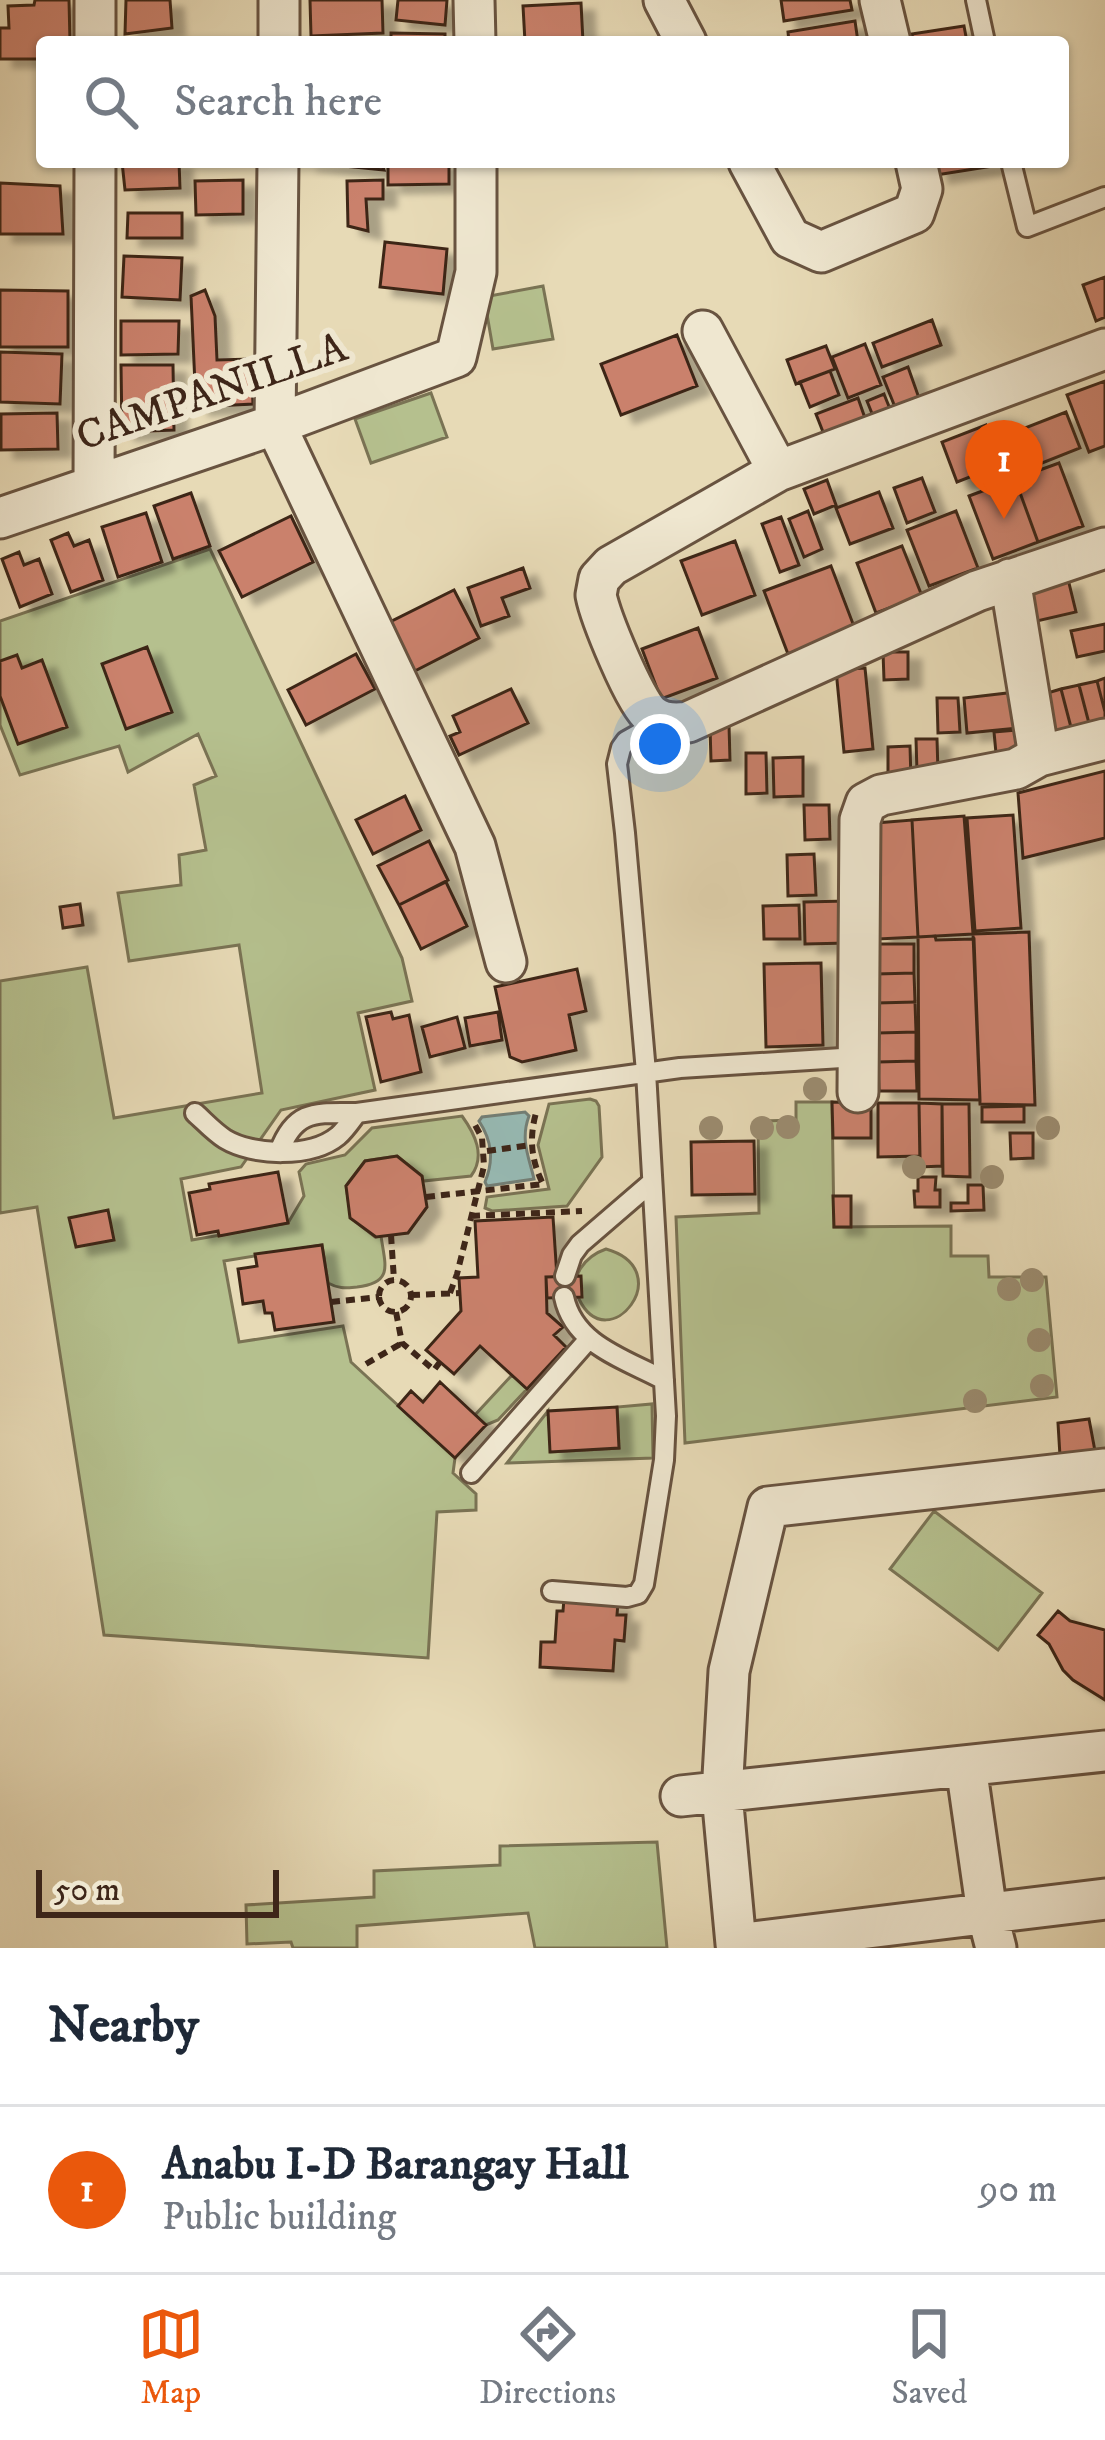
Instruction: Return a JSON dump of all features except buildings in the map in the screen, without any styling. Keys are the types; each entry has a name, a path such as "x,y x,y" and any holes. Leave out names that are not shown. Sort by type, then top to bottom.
{"street":[{"path":"95,0 95,36"},
{"path":"279,0 279,36"},
{"path":"474,0 475,36"},
{"path":"664,0 683,36"},
{"path":"880,0 889,36"},
{"path":"94,486 95,168"},
{"path":"278,168 275,424 475,846 506,962"},
{"name":"CAMPANILLA","path":"0,518 456,357 476,272 476,168"},
{"path":"752,168 790,238 821,252 914,213 922,189 917,168"},
{"path":"703,331 778,471"},
{"path":"1105,349 778,471 611,566 599,579 597,603 639,701 652,716 674,724 688,722 977,591 1105,548"},
{"path":"1010,579 1039,756"},
{"path":"858,1075 860,820 866,802 881,794 1016,770 1039,756 1105,740"},
{"path":"1105,1469 768,1507 729,1671 722,1794 736,1944 992,1930 1105,1899"},
{"path":"681,1796 1105,1751"},
{"path":"966,1766 992,1930"}],"lane":[{"path":"976,0 984,36"},
{"path":"1013,168 1028,227 1105,197"},
{"path":"552,1591 638,1594 644,1584 664,1460 664,1380 646,1072 617,764 626,741 662,721"},
{"path":"279,1152 288,1130 314,1113 357,1113 739,1063 858,1075"},
{"path":"195,1113 226,1139 262,1153 327,1143 357,1113"},
{"path":"565,1276 580,1244 652,1182"},
{"path":"564,1297 572,1319 588,1340 664,1380"},
{"path":"471,1473 588,1340"}],"path":[{"path":"426,1197 543,1184 528,1146 544,1087"},
{"path":"449,1293 488,1151 456,1099"},
{"path":"488,1151 528,1146"},
{"path":"471,1216 621,1208"},
{"path":"391,1235 394,1280"},
{"path":"387,1280 394,1280 410,1288 412,1301 403,1311 390,1312 380,1304 379,1290 387,1280"},
{"path":"411,1295 460,1293"},
{"path":"331,1302 379,1297"},
{"path":"397,1312 402,1343 434,1370 440,1362"},
{"path":"366,1364 402,1343"}],"green space":[{"path":"543,286 553,339 493,349 484,297"},
{"path":"431,393 447,437 371,463 355,419"},
{"path":"210,549 402,958 412,1001 358,1013 375,1090 281,1110 241,1167 181,1179 192,1240 288,1223 304,1196 299,1172 306,1164 345,1155 372,1128 462,1116 471,1130 478,1161 471,1176 423,1181 397,1156 365,1161 346,1186 351,1218 375,1237 381,1236 384,1271 377,1281 345,1288 328,1283 322,1245 224,1261 239,1342 343,1326 351,1362 455,1458 453,1473 476,1494 476,1510 437,1512 428,1658 104,1635 37,1207 0,1213 0,981 87,967 114,1118 262,1093 239,945 129,961 118,893 181,885 179,855 206,850 194,785 216,776 198,734 128,772 119,746 20,775 0,725 0,621"},
{"path":"590,1099 599,1106 602,1157 567,1206 485,1208 487,1197 549,1189 538,1145 549,1104"},
{"path":"796,1102 832,1102 834,1227 951,1226 951,1256 988,1256 989,1277 1046,1277 1057,1397 685,1443 676,1217 759,1213 758,1121 796,1120"},
{"path":"606,1249 627,1260 637,1274 638,1290 620,1316 606,1320 592,1315 579,1299 576,1282 586,1262"},
{"path":"512,1375 527,1389 498,1420 486,1425 475,1415"},
{"path":"652,1404 653,1458 507,1463 548,1411 551,1452 619,1448 617,1407"},
{"path":"934,1511 1042,1593 998,1650 890,1569"},
{"path":"657,1842 667,1948 535,1948 528,1913 357,1926 357,1948 247,1944 246,1905 374,1897 374,1871 500,1865 500,1846"}],"water":[{"path":"525,1112 529,1116 526,1148 534,1179 487,1186 490,1151 479,1121"}],"place":[{"name":"Anabu I-D Barangay Hall","path":"1004,519"}]}
